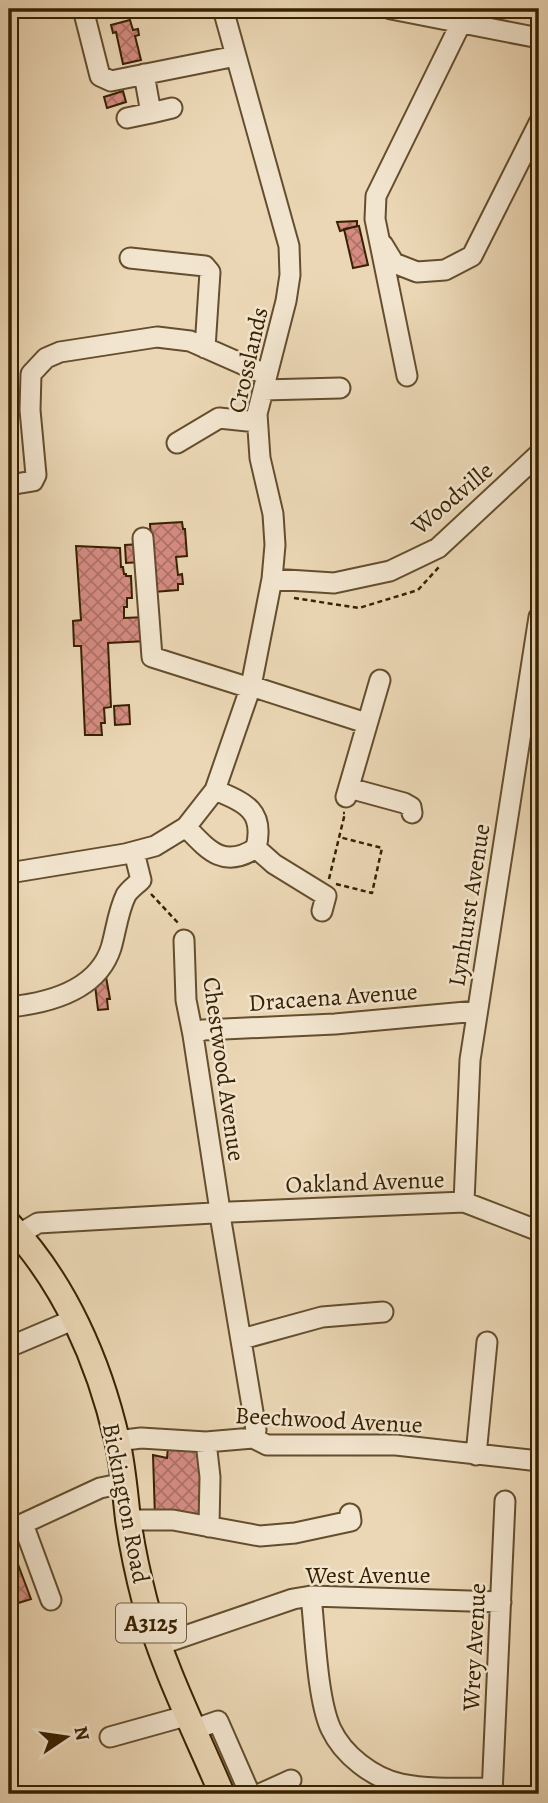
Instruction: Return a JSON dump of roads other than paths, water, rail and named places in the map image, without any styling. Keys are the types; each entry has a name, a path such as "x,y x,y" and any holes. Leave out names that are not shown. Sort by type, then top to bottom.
{"main road":[{"name":"Bickington Road","path":"14,1230 46,1269 75,1319 93,1364 117,1441 128,1520 145,1604 159,1645 222,1794"}],"street":[{"path":"83,9 100,76 111,81 236,56"},
{"name":"Crosslands","path":"223,9 289,246 290,275 286,301 257,422 260,458 274,514 272,579"},
{"path":"391,9 467,19 539,38"},
{"path":"407,376 375,219 376,196 467,19"},
{"path":"144,74 151,113"},
{"path":"127,118 172,108"},
{"path":"379,239 394,263 417,272 445,270 472,256 539,122"},
{"path":"130,258 205,267 211,272 205,348"},
{"path":"9,485 33,481 36,475 30,410 31,374 46,358 60,352 157,337 190,341 265,382 340,388"},
{"path":"177,443 219,418 257,422"},
{"name":"Woodville","path":"272,579 334,583 390,571 438,548 531,471 539,454"},
{"path":"143,538 152,657 366,723"},
{"path":"9,873 134,852 155,846 186,827 215,790 251,687 272,579"},
{"name":"Lynhurst Avenue","path":"464,1202 470,1060 539,617"},
{"path":"380,680 348,793 404,803 411,807 412,813"},
{"path":"215,790 235,798 251,809 259,821 256,848"},
{"path":"186,827 197,839 222,857 234,858 256,848"},
{"path":"256,848 274,864 326,896 322,911"},
{"path":"9,1007 27,1005 77,990 101,972 126,894 141,880 134,852"},
{"name":"Chestwood Avenue","path":"184,940 186,1000 256,1430 260,1441"},
{"name":"Dracaena Avenue","path":"193,1035 203,1030 335,1024 477,1012"},
{"name":"Oakland Avenue","path":"14,1230 38,1223 464,1202 539,1231"},
{"path":"242,1339 323,1317 383,1312"},
{"path":"9,1348 75,1319"},
{"path":"475,1455 487,1342"},
{"name":"Beechwood Avenue","path":"117,1441 141,1438 206,1442 396,1445 539,1461"},
{"path":"206,1442 210,1477 209,1527"},
{"path":"51,1600 21,1525 100,1488 124,1483"},
{"name":"Wrey Avenue","path":"492,1791 505,1501"},
{"path":"128,1520 173,1520 276,1536 351,1521 350,1514"},
{"path":"311,1596 323,1699 331,1729 346,1751 383,1779 403,1784 492,1791"},
{"name":"West Avenue","path":"159,1645 293,1599 311,1596 501,1602"},
{"path":"110,1737 192,1722 218,1721 250,1794"},
{"path":"260,1794 291,1780"}]}
